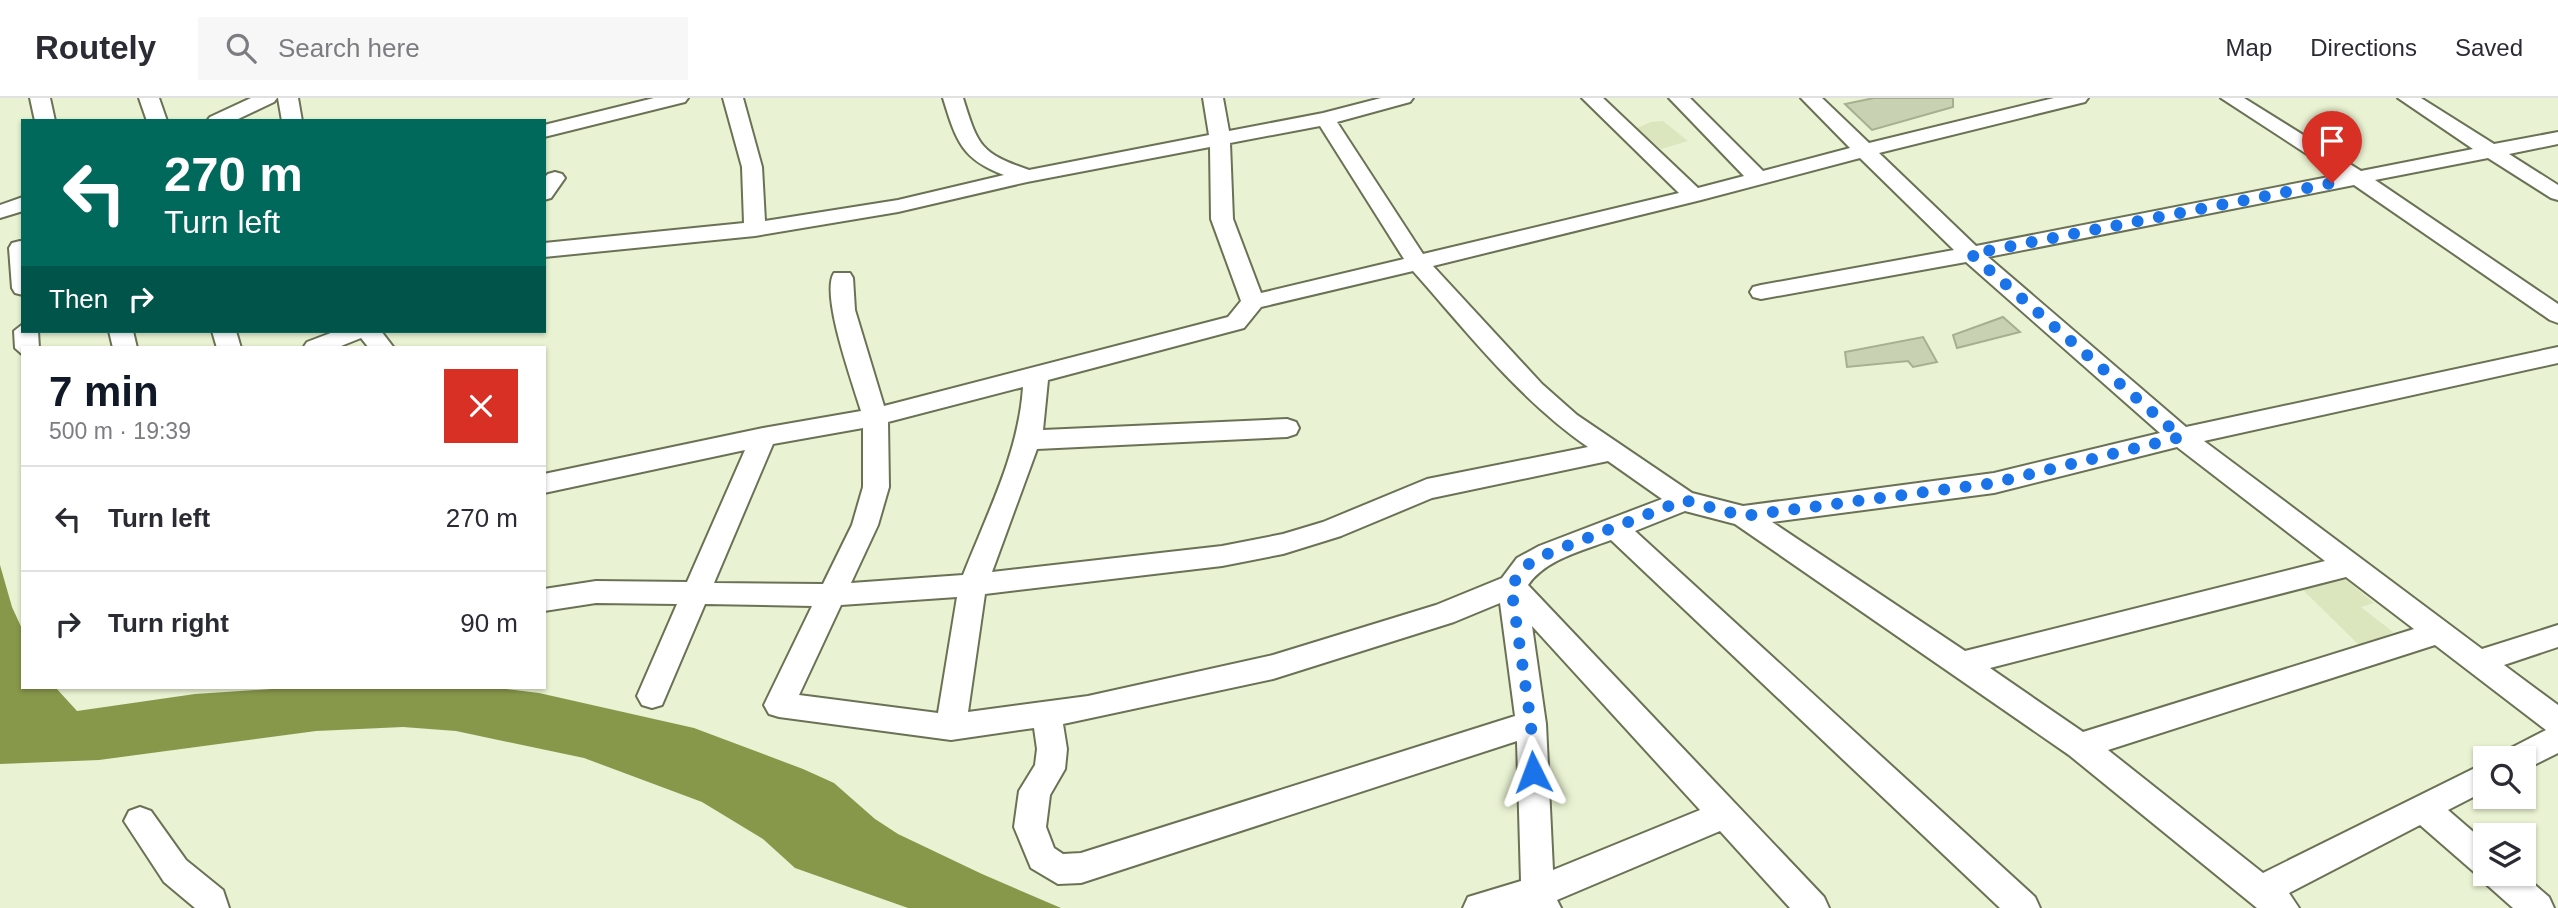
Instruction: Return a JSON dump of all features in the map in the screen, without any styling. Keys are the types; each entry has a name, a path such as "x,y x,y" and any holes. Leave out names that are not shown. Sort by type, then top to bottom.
{"street":[{"path":"40,98 45,119"},
{"path":"149,98 156,119"},
{"path":"221,119 267,98"},
{"path":"288,98 292,119"},
{"path":"546,131 678,98"},
{"path":"733,98 751,167 755,229"},
{"path":"953,98 968,144 975,154 993,164 1028,176"},
{"path":"1213,98 1220,139 1222,219 1253,302"},
{"path":"546,250 755,229 898,206 1028,176 1325,119 1403,98"},
{"path":"1592,98 1694,196"},
{"path":"1679,98 1759,179"},
{"path":"1811,98 1971,254 2181,437 2481,661 2558,722"},
{"path":"546,484 763,437 875,417 1236,323 1253,302 1694,196 1865,150 2078,98"},
{"path":"2231,98 2358,178 2558,315"},
{"path":"2408,98 2558,194"},
{"path":"1325,119 1418,263 1533,390 1568,421 1684,500 1743,516 1961,664 2080,746 2271,900 2423,808 2473,782"},
{"path":"1761,292 1971,254 2558,138"},
{"path":"0,212 21,204"},
{"path":"14,249 21,279"},
{"path":"842,278 844,310 875,417 876,488 865,525 779,705 951,727 1088,708 1273,667 1444,614 1511,586 1527,565 1549,553 1684,500"},
{"path":"319,346 352,333"},
{"path":"1743,516 1994,483 2181,437 2558,355"},
{"path":"951,727 973,585 1028,440 1034,415 1036,375"},
{"path":"1028,440 1287,428"},
{"path":"652,695 763,437"},
{"path":"546,600 596,592 833,595 973,585 1222,556 1283,544 1332,529 1427,489 1614,451"},
{"path":"1614,527 2024,908"},
{"path":"1961,664 2351,565"},
{"path":"1511,586 1531,724 1541,900"},
{"path":"1511,586 1812,908"},
{"path":"2080,746 2440,632"},
{"path":"2481,661 2558,636"},
{"path":"1047,714 1052,749 1049,769 1035,792 1030,827 1042,858 1058,869 1081,868 1531,724"},
{"path":"2536,750 2558,738"},
{"path":"2423,808 2473,852"},
{"path":"1480,908 1541,900 1726,814"},
{"path":"140,821 175,871 211,901 212,908"},
{"path":"2512,886 2537,908"}],"shaded area":[{"path":"1663,121 1688,141 1661,149 1637,128 1651,122"},
{"path":"0,565 12,607 21,627 21,689 57,689 77,711 195,694 272,689 506,689 539,693 694,728 803,769 834,783 875,819 898,834 1061,908 908,908 795,868 763,839 702,802 584,758 456,731 403,727 316,731 99,760 0,764"},
{"path":"2344,578 2374,603 2361,607 2393,632 2362,648 2303,590"}],"building":[{"path":"1874,98 1953,98 1953,107 1872,130 1845,104"},
{"path":"2003,317 2020,332 1957,348 1953,335"},
{"path":"1923,337 1937,362 1913,367 1908,361 1847,367 1845,352"}],"route":[{"path":"1533,772 1531,724 1511,586 1527,565 1549,553 1684,500 1743,516 1994,483 2181,437 1971,254 2332,183"}]}
